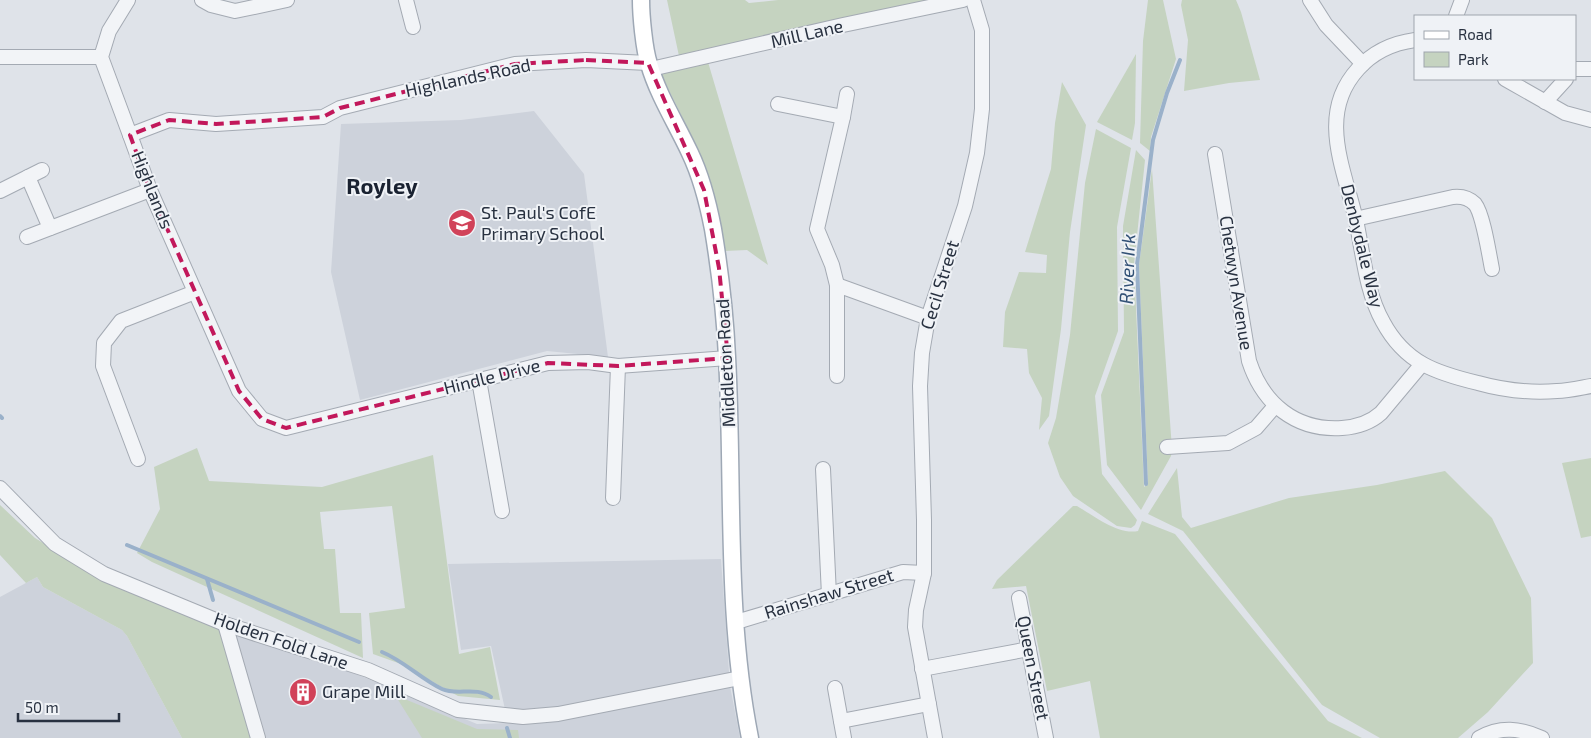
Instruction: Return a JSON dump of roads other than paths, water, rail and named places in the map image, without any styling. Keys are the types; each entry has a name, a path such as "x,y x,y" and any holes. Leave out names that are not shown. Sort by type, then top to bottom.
{"main road":[{"name":"Middleton Road","path":"641,0 650,66 656,85 691,154 704,190 719,268 728,358 736,621 740,678 750,738"}],"street":[{"path":"128,0 109,31 102,57 130,135"},
{"path":"202,0 211,5 235,11 286,0"},
{"path":"406,0 413,27"},
{"name":"Mill Lane","path":"650,66 963,0"},
{"name":"Cecil Street","path":"935,738 915,627 916,610 924,573 920,386 922,353 928,318 965,206 976,153 982,109 982,30 973,0"},
{"path":"1310,0 1326,25 1363,64"},
{"path":"1456,15 1462,0"},
{"name":"Denbydale Way","path":"1414,40 1395,44 1384,49 1363,64 1346,85 1337,110 1335,124 1338,151 1356,219 1372,297 1377,310 1391,335 1400,346 1422,364 1454,378 1511,390 1558,392 1591,386"},
{"path":"0,57 102,57"},
{"name":"Highlands Road","path":"323,117 340,108 515,64 586,60 650,66"},
{"path":"1576,69 1591,69"},
{"path":"1507,80 1565,113 1591,120"},
{"path":"1545,102 1565,80"},
{"path":"837,376 837,285 832,265 817,230 844,117 847,94"},
{"path":"778,104 844,117"},
{"name":"Highlands","path":"262,420 239,391 150,190 130,135 169,120 216,124 323,117"},
{"name":"Chetwyn Avenue","path":"1215,154 1249,361 1259,386 1275,406 1292,417 1310,425 1334,428 1357,425 1376,418 1422,364"},
{"path":"0,191 42,170"},
{"path":"28,177 50,228"},
{"path":"28,237 150,190"},
{"path":"1356,219 1453,197 1464,197 1473,202 1479,211 1492,269"},
{"path":"837,285 928,318"},
{"path":"138,459 103,366 104,344 121,321 195,292"},
{"name":"Hindle Drive","path":"262,420 286,428 548,363 588,362 618,366 728,358"},
{"path":"613,498 618,366"},
{"path":"479,380 502,511"},
{"path":"1166,447 1228,443 1256,428 1275,406"},
{"path":"823,469 829,595"},
{"name":"Holden Fold Lane","path":"0,488 55,544 104,574 225,624 368,670 458,710 523,717 558,714 740,678"},
{"name":"Rainshaw Street","path":"736,621 903,572 924,573"},
{"name":"Queen Street","path":"1019,598 1046,738"},
{"path":"225,624 258,738"},
{"path":"922,669 1029,649"},
{"path":"835,688 844,738"},
{"path":"841,721 929,704"},
{"path":"1484,735 1512,729 1525,731 1542,738"}],"waterway":[{"name":"River Irk","path":"1146,484 1137,265 1153,140 1167,93 1180,60"},
{"path":"127,545 359,642"},
{"path":"207,579 213,600"},
{"path":"382,652 398,660 442,689 454,692 473,691 491,697"},
{"path":"507,728 510,738"}],"place":[{"name":"St. Paul's CofE Primary School","path":"462,223"},
{"name":"Grape Mill","path":"303,692"}],"district":[{"name":"Royley","path":"382,186"}]}
